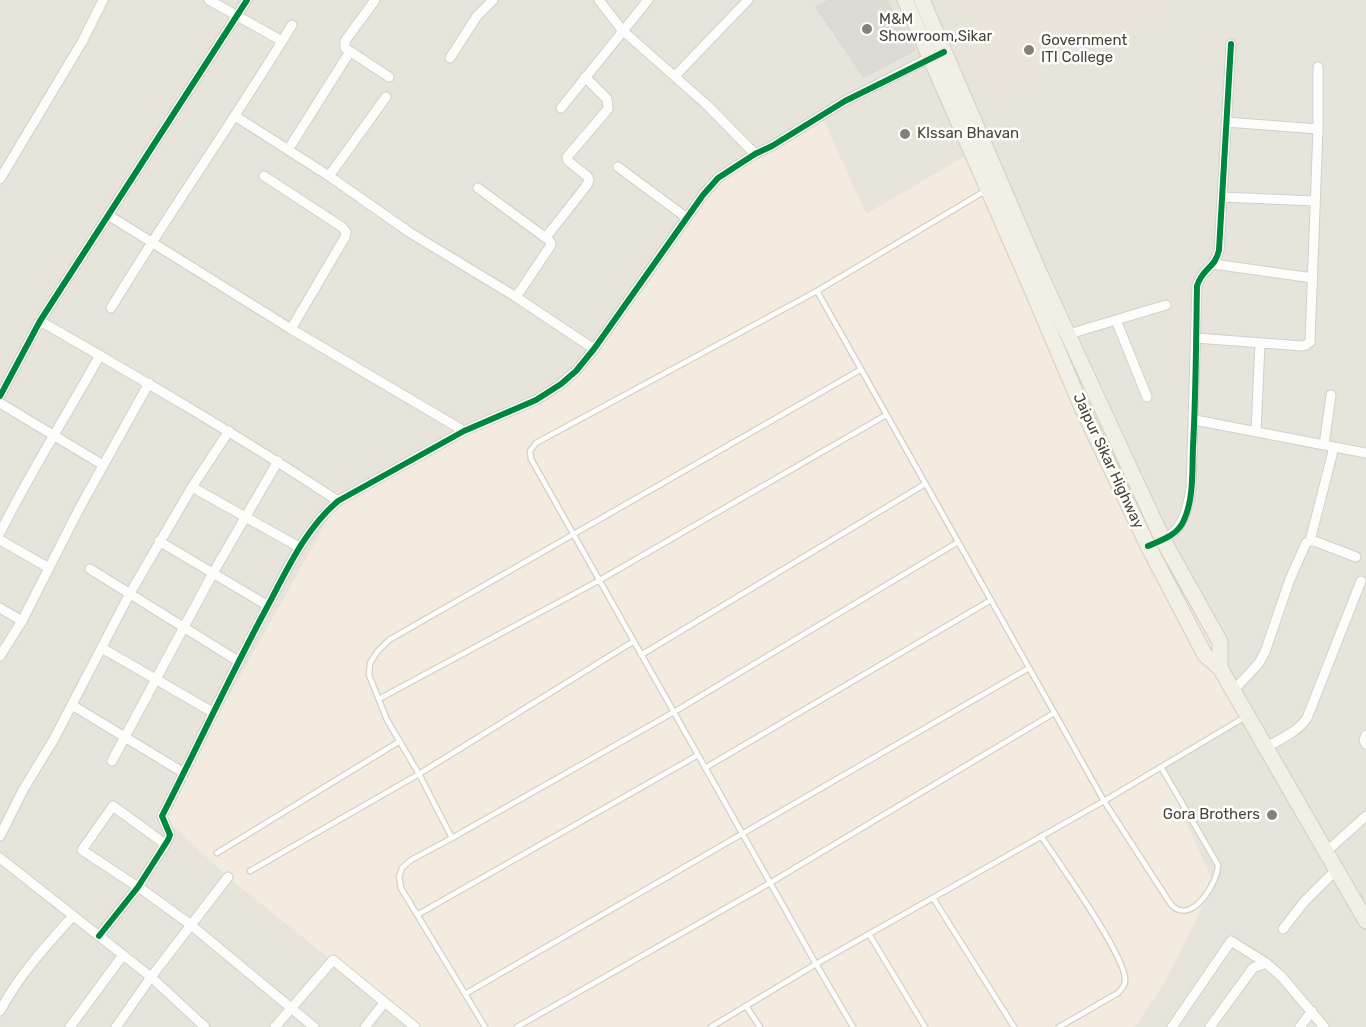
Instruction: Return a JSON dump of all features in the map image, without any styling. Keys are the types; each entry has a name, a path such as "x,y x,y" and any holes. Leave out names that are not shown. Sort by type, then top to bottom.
{"main road":[{"name":"Jaipur Sikar Highway","path":"905,0 937,54 994,186 1083,410 1148,546 1204,655 1220,668"},
{"name":"Jaipur Sikar Highway","path":"922,0 937,54"},
{"name":"Jaipur Sikar Highway","path":"994,186 1069,334 1163,540 1220,642 1220,668"},
{"path":"1220,668 1366,921"}],"street":[{"path":"0,179 72,59 103,0"},
{"path":"209,0 282,41"},
{"path":"0,396 40,321 247,0"},
{"path":"375,0 345,41 345,48 349,53 388,77"},
{"path":"450,58 477,16 493,0"},
{"path":"599,0 622,30 707,105 754,153"},
{"path":"561,108 648,0"},
{"path":"675,76 748,0"},
{"path":"111,308 151,242 292,25"},
{"path":"1148,546 1163,540 1179,529 1188,508 1194,420 1197,286 1203,272 1213,264 1219,250 1231,44"},
{"path":"288,150 349,53"},
{"path":"99,936 138,887 170,835 162,816 238,661 299,547 325,512 338,501 464,431 536,400 561,384 576,371 594,348 718,178 754,153 772,146 845,101 937,54"},
{"path":"1196,338 1302,346 1310,342 1316,201 1318,67"},
{"path":"546,237 589,180 567,157 609,108 607,99 585,77"},
{"path":"329,176 386,97"},
{"path":"235,116 329,176 409,232 594,348"},
{"path":"1226,122 1318,129"},
{"path":"618,167 687,218"},
{"path":"264,176 342,227 346,232 291,329"},
{"path":"478,188 550,241 551,244 516,297"},
{"path":"1222,197 1316,201"},
{"path":"108,215 291,329 464,431"},
{"path":"1213,264 1313,278"},
{"path":"1069,334 1166,305"},
{"path":"1116,320 1147,397"},
{"path":"40,321 149,382 278,461 338,501"},
{"path":"1256,432 1260,343"},
{"path":"0,532 100,356"},
{"path":"0,656 22,621 149,382"},
{"path":"1233,691 1259,663 1265,652 1294,568 1303,546 1310,541 1329,446 1331,395"},
{"path":"0,403 103,465"},
{"path":"1194,420 1366,453"},
{"path":"0,836 159,541 229,431"},
{"path":"112,761 213,573 278,461"},
{"path":"192,487 299,547"},
{"path":"0,540 49,568"},
{"path":"159,541 268,606"},
{"path":"1310,541 1356,557"},
{"path":"90,569 238,661"},
{"path":"1266,747 1302,726 1307,718 1362,581"},
{"path":"0,608 22,621"},
{"path":"102,648 214,712"},
{"path":"72,705 184,773"},
{"path":"1366,735 1366,744"},
{"path":"165,844 113,806 82,850 191,925 314,1027"},
{"path":"1327,851 1366,816"},
{"path":"0,858 151,977 201,1026"},
{"path":"1283,929 1304,902 1337,869"},
{"path":"116,1027 151,977 228,877"},
{"path":"0,1011 12,988 31,963 73,916"},
{"path":"1172,1027 1231,941 1266,963 1282,977 1324,1027"},
{"path":"70,1027 123,955"},
{"path":"275,1027 333,960 415,1027"},
{"path":"1210,1027 1253,968 1266,963"},
{"path":"365,1027 384,1003"},
{"path":"1300,1027 1312,1011"}],"lane":[{"path":"853,1027 531,459 530,451 536,443 817,291 994,186"},
{"path":"817,291 1104,801 1168,900 1175,908 1183,910 1193,907 1204,897 1214,884 1218,865 1161,767"},
{"path":"452,838 419,774 387,720 369,675 370,663 376,652 389,640 860,370"},
{"path":"379,699 600,580 886,416"},
{"path":"641,655 925,484"},
{"path":"485,1027 401,888 399,877 402,868 411,860 674,712 958,542"},
{"path":"705,768 991,600"},
{"path":"250,871 419,774 634,641"},
{"path":"465,994 1029,668"},
{"path":"517,1027 770,884 1054,713"},
{"path":"711,1027 816,964 1104,801 1248,715"},
{"path":"217,853 400,741"},
{"path":"417,915 698,755"},
{"path":"1041,836 1117,952 1126,980 1118,993 1059,1027"},
{"path":"933,898 1014,1027"},
{"path":"869,934 925,1027"},
{"path":"746,1006 760,1027"}],"shaded area":[{"path":"0,0 1366,0 1366,1027 0,1027"},
{"name":"Government ITI College","path":"949,0 1188,0 988,99"},
{"path":"822,116 866,214 972,152 1248,715 1161,767 1214,884 1163,985 1135,1027 414,1027 228,877 162,816 338,501 561,384 718,178"}],"building":[{"name":"M&M Showroom,Sikar","path":"829,0 886,0 915,50 864,77 816,7"}],"cycle path":[{"path":"0,396 40,321 247,0"},
{"path":"1148,546 1178,530 1189,503 1192,484 1195,407 1197,286 1202,275 1215,261 1219,250 1231,44"},
{"path":"99,936 138,887 168,840 170,835 162,816 288,567 305,538 326,512 338,501 464,431 536,400 561,384 576,371 594,349 703,195 718,178 845,101 944,52"}],"place":[{"name":"M&M Showroom,Sikar","path":"867,29"},
{"name":"Government ITI College","path":"1029,50"},
{"name":"KIssan Bhavan","path":"905,134"},
{"name":"Gora Brothers","path":"1272,815"}]}
